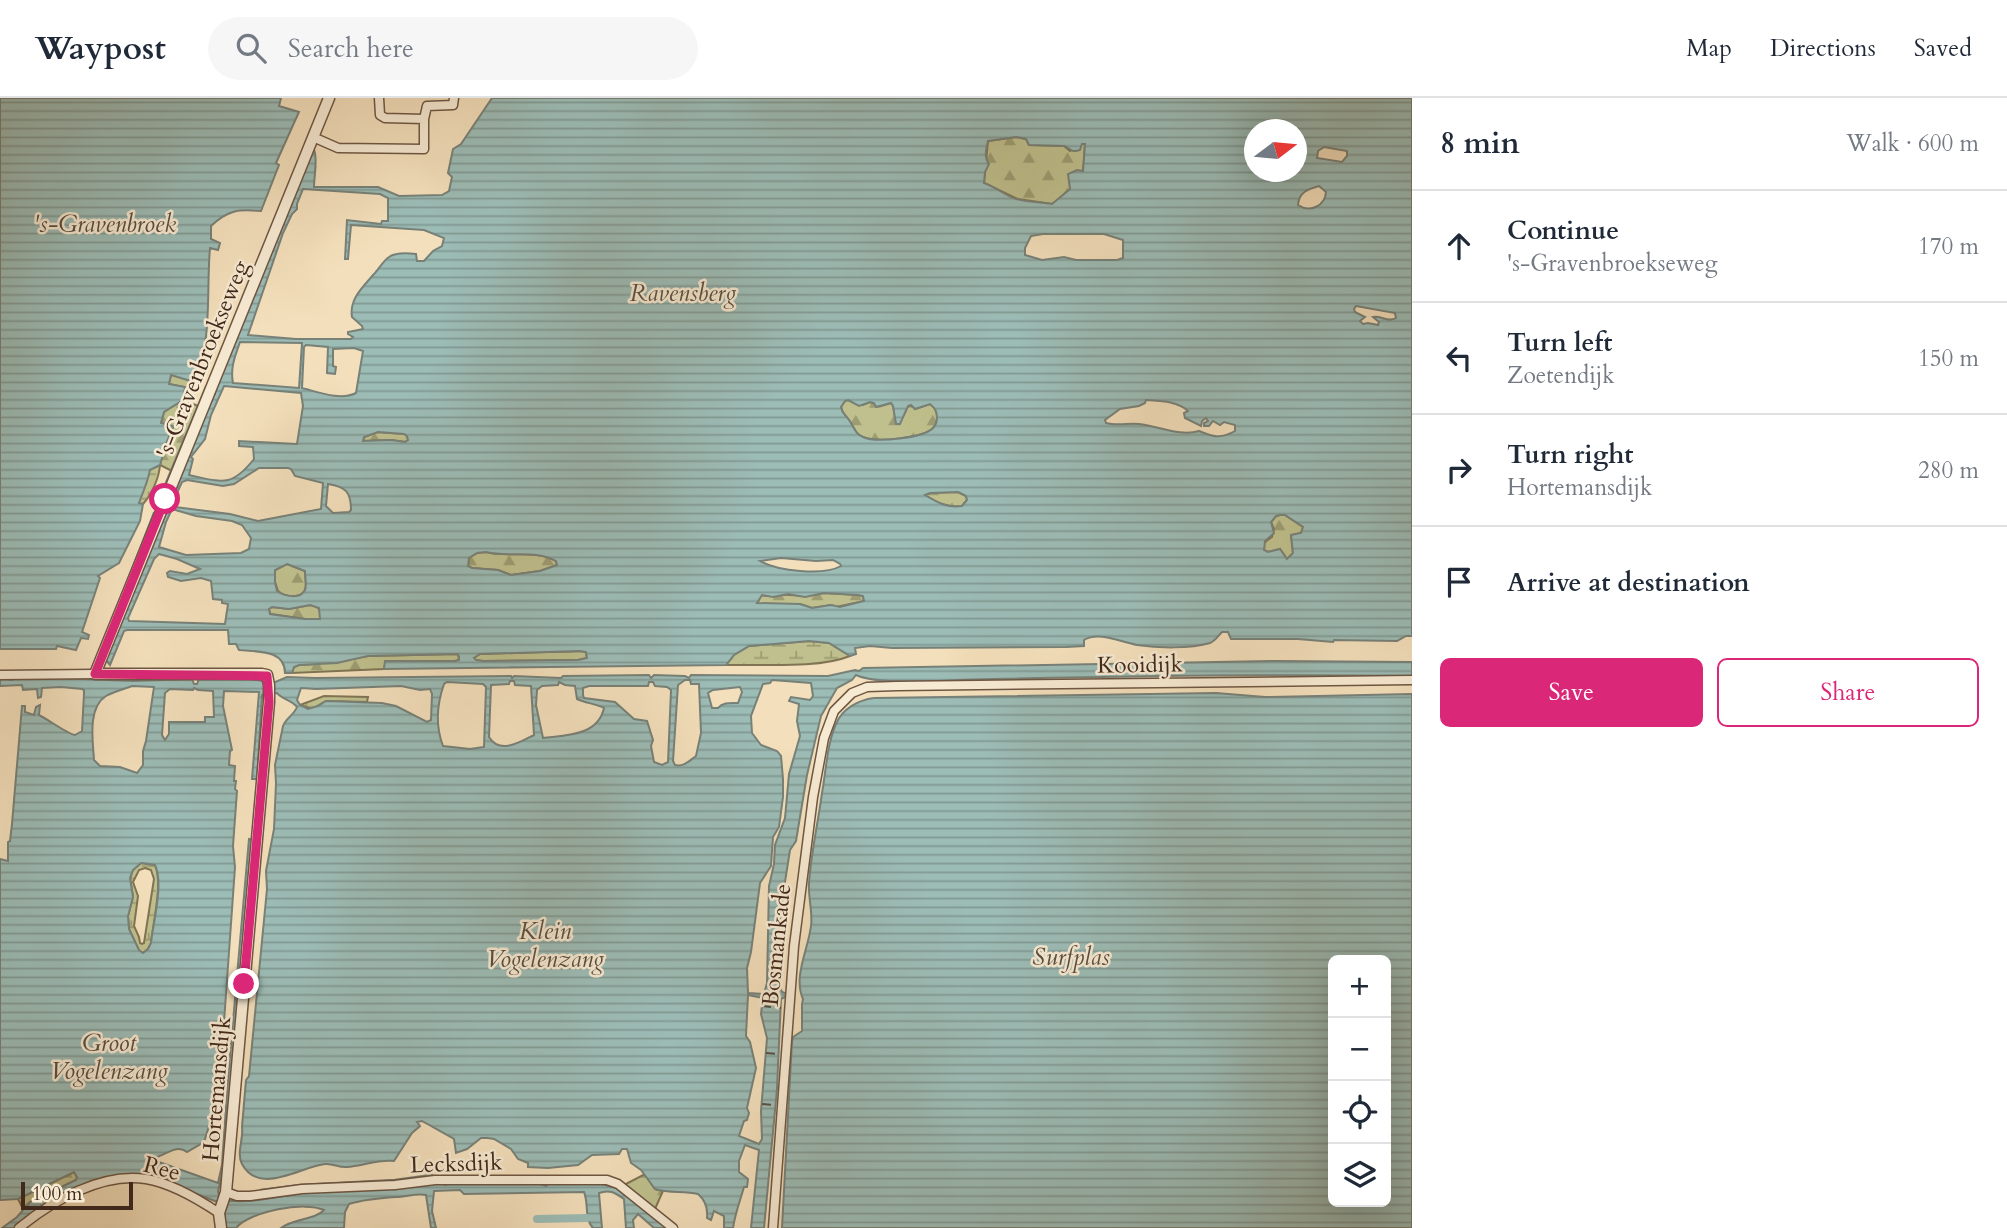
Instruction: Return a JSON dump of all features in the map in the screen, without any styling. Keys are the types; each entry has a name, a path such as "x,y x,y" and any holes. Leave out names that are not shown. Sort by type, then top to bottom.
{"street":[{"name":"'s-Gravenbroekseweg","path":"95,674 329,98"},
{"path":"379,98 380,115 385,118 424,119"},
{"path":"313,137 338,148 424,149 427,106 453,105 454,98"},
{"path":"0,675 95,674"},
{"name":"Hortemansdijk","path":"95,674 269,684 221,1228"},
{"name":"Kooidijk","path":"867,687 1412,680"},
{"name":"Bosmankade","path":"773,1228 792,974 813,797 827,727 834,711 852,693 867,687"},
{"name":"Ree","path":"19,1228 38,1212 65,1196 111,1181 136,1178 154,1181 223,1203"},
{"name":"Lecksdijk","path":"223,1203 237,1196 435,1180 607,1180 618,1184 673,1228"}],"green space":[{"path":"1016,137 1026,139 1029,145 1064,146 1070,151 1082,143 1085,144 1083,172 1070,185 1064,196 1052,204 1018,199 984,183 988,141"},
{"path":"171,374 194,382 189,402 198,406 172,471 160,465 173,427 161,423 164,412 183,400 184,387 169,384"},
{"path":"848,400 863,405 870,402 881,406 891,403 896,423 899,424 908,406 911,405 915,409 930,404 936,412 937,422 928,432 920,434 869,439 858,434 843,413 841,407"},
{"path":"378,432 404,434 408,440 363,441 364,437"},
{"path":"160,465 157,480 149,496 143,504 138,503 149,470"},
{"path":"958,492 966,496 967,500 962,506 943,504 925,495 930,493"},
{"path":"1280,515 1285,515 1303,527 1301,533 1291,535 1293,553 1287,559 1280,549 1268,552 1264,550 1265,542 1272,537 1274,529 1271,522"},
{"path":"486,552 539,555 556,561 557,565 540,571 511,575 498,570 468,566 469,558"},
{"path":"287,564 305,571 306,588 300,595 288,596 278,591 275,570"},
{"path":"824,593 863,596 864,601 836,607 831,605 812,608 800,604 757,604 761,595 807,596"},
{"path":"310,605 319,609 320,619 270,614 269,609 289,609"},
{"path":"809,641 829,643 850,656 822,663 726,665 734,655 749,646"},
{"path":"586,652 587,658 483,661 473,658 480,654"},
{"path":"458,654 459,660 455,661 386,661 384,669 292,673 294,667 299,665 368,656"},
{"path":"324,696 368,697 367,702 326,701 312,709 300,705"},
{"path":"141,863 155,865 157,873 158,892 151,943 143,953 139,951 129,929 128,916 133,897 130,878 133,870","holes":["139,870 151,870 154,879 142,944 134,926 138,896 133,882"]},
{"path":"74,1172 76,1180 30,1202 23,1209 18,1199"},
{"path":"645,1174 655,1189 663,1191 655,1209 624,1185"}],"water":[{"name":"'s-Gravenbroek","path":"0,98 281,98 279,106 299,112 276,163 279,165 261,211 234,212 211,226 211,239 220,243 218,250 210,248 208,316 200,366 194,382 171,375 169,384 185,387 183,400 164,412 161,423 173,426 160,465 150,470 139,503 143,504 140,521 119,563 98,576 100,578 82,632 89,635 88,639 81,638 76,650 57,646 56,649 0,649"},
{"name":"Ravensberg","path":"492,98 1412,98 1412,636 1397,641 1333,642 1231,639 1228,632 1222,632 1210,643 1183,647 1145,646 1096,637 1084,640 1084,646 1066,647 870,646 855,648 856,654 850,656 829,643 809,641 749,646 734,655 726,665 384,669 385,661 455,661 459,660 458,654 368,656 337,663 299,665 294,667 292,673 285,673 284,665 275,656 239,650 236,644 229,644 228,630 127,630 124,631 110,665 105,659 125,608 128,607 127,603 210,399 215,394 213,391 311,154 314,150 314,187 378,187 399,196 442,195 449,191 452,177 448,173 453,149 461,144","holes":["1016,137 1026,139 1029,145 1064,146 1075,151 1085,144 1083,171 1077,170 1068,174 1070,189 1052,204 1016,199 984,183 989,164 986,156 988,141","1324,147 1347,151 1342,162 1317,158 1318,151","1319,186 1326,192 1323,201 1312,208 1298,205 1300,197 1311,188","303,189 380,194 388,198 388,221 382,221 381,224 347,220 345,259 348,259 351,225 424,230 444,238 442,246 424,261 417,261 416,254 406,253 392,255 385,261 355,299 352,317 363,329 348,332 353,337 351,339 296,339 248,335 283,233 297,209","1043,234 1104,234 1123,240 1123,258 1117,260 1076,260 1064,257 1042,260 1025,255 1025,248 1031,236","1356,306 1395,313 1396,318 1390,320 1373,317 1379,322 1378,325 1363,324 1360,321 1365,317 1355,312","240,342 302,343 299,388 233,383 233,362","306,345 328,347 327,373 335,374 333,349 354,348 363,351 356,393 337,396 302,388","224,386 301,393 303,406 297,444 239,441 239,446 253,447 254,459 232,479 218,481 189,475 193,459 191,457 205,439 211,415","848,400 859,406 870,402 876,407 891,403 896,424 900,424 908,406 911,405 915,409 930,404 937,413 937,419 936,425 928,432 900,438 869,439 858,434 841,407","1146,400 1174,403 1188,411 1184,413 1185,418 1201,426 1206,418 1208,421 1204,426 1209,426 1213,421 1220,425 1224,422 1235,425 1235,431 1217,436 1199,431 1177,432 1139,424 1106,423 1105,420 1120,409 1139,406","378,432 404,434 408,440 363,441 364,437","259,468 288,468 295,476 323,483 321,509 258,521 230,514 175,507 172,504 182,482 187,480 223,486 234,484","328,484 346,491 351,504 349,512 333,513 326,506","958,492 966,496 967,500 962,506 947,506 925,495","172,509 196,516 232,521 242,525 251,538 249,549 241,553 186,555 159,547","1280,515 1285,515 1303,527 1301,533 1291,535 1293,553 1287,559 1280,549 1268,552 1264,550 1265,541 1274,533 1271,522","486,552 539,555 556,561 557,565 540,571 511,575 498,570 468,566 469,558","159,554 200,569 187,574 170,571 167,573 168,577 181,581 201,578 211,581 213,599 228,604 225,624 129,621 154,559","781,558 833,560 841,566 812,571 789,570 760,561","287,564 305,571 306,586 299,595 292,596 277,591 275,570","824,593 858,595 863,596 864,601 840,607 831,605 812,608 800,604 757,603 762,595 773,597 788,594 805,597","310,605 319,608 320,619 270,614 269,609","580,651 586,652 587,658 483,661 474,658 480,654"]},
{"name":"Klein Vogelenzang","path":"1276,661 1412,662 1412,676 1203,676 903,682 868,679 856,675 837,688 821,716 807,775 796,841 790,850 784,888 775,977 787,996 781,999 777,1089 764,1228 751,1228 759,1150 745,1145 739,1161 739,1172 748,1179 747,1187 744,1187 733,1228 724,1228 724,1216 714,1211 711,1220 707,1218 706,1205 698,1194 655,1189 641,1170 631,1163 627,1149 622,1149 619,1154 592,1155 578,1165 528,1167 528,1163 518,1159 511,1149 494,1139 481,1138 467,1149 456,1153 454,1139 422,1121 417,1122 420,1126 412,1133 394,1161 347,1167 325,1164 269,1179 249,1173 240,1160 240,1150 267,889 266,871 274,829 275,765 283,726 297,707 277,693 262,695 257,779 252,779 259,692 224,691 223,706 232,750 229,765 235,766 234,781 237,791 233,846 235,867 221,1065 215,1107 204,1142 187,1152 172,1150 157,1157 156,1161 218,1183 222,1165 249,839 253,840 224,1169 218,1191 220,1199 243,1201 348,1188 442,1183 546,1186 601,1184 617,1188 669,1228 654,1228 638,1214 633,1220 634,1228 626,1228 624,1199 615,1193 599,1193 602,1228 593,1228 588,1220 584,1192 464,1194 460,1190 434,1191 432,1211 436,1228 431,1228 426,1195 418,1194 349,1204 345,1212 344,1228 281,1228 324,1210 315,1207 291,1207 265,1212 236,1228 225,1228 225,1205 159,1179 100,1180 74,1188 56,1197 14,1228 2,1228 17,1217 30,1202 76,1180 77,1177 74,1172 18,1199 0,1200 0,859 8,861 22,706 25,706 25,712 34,715 36,707 40,705 39,715 75,735 82,731 84,690 42,688 41,697 38,698 37,689 23,690 22,685 0,686 0,678 133,681 192,679 194,684 197,684 199,679 245,678 273,683 287,677 828,676 863,668","holes":["690,680 691,684 699,684 701,733 696,756 684,764 675,765 673,761 678,685","772,680 811,683 813,696 810,700 791,697 789,701 799,704 797,721 800,736 789,774 785,818 775,845 769,886 767,983 764,994 748,993 747,968 760,883 771,866 773,837 779,827 783,779 781,756 777,751 761,745 752,733 751,716 763,684","514,681 515,685 531,686 534,735 504,746 489,737 491,685","447,682 483,684 486,687 484,747 470,749 443,746 438,722 442,692","559,682 575,686 577,699 604,708 601,717 595,724 580,732 543,738 536,705 537,690 542,686 558,685","649,682 653,682 655,686 671,690 668,762 662,765 654,762 651,746 653,740 647,721 634,719 615,702 584,698 583,688 648,686","132,686 154,687 143,765 137,773 120,767 100,766 94,760 92,726 96,709 106,696","401,686 430,689 431,720 427,722 396,706 382,703 326,701 308,709 297,700 301,688","740,687 742,692 738,703 724,704 718,708 712,708 708,693","194,688 213,691 214,717 205,717 205,722 169,722 169,734 165,740 162,735 165,693 170,689","141,863 155,865 158,882 157,903 151,943 143,953 129,929 128,916 133,897 130,878 133,870","748,995 763,998 761,1014 767,1038 761,1111 762,1139 759,1144 739,1136 749,1113 747,1108 756,1068 746,1036"]},
{"name":"Surfplas","path":"1216,693 1265,697 1412,694 1412,1228 782,1228 792,1041 793,1037 802,1031 803,999 800,973 811,926 810,872 833,732 842,714 862,701 874,698"}],"waterway":[{"path":"207,386 212,373"},
{"path":"156,507 206,387"},
{"path":"123,593 154,513"},
{"path":"261,1190 432,1175"},
{"path":"537,1219 587,1218"}],"ferry route":[{"path":"762,1006 781,1008"},
{"path":"766,1053 779,1054"},
{"path":"762,1104 775,1105"}],"route":[{"path":"165,499 95,674 262,674 269,679 244,984"}],"water label":[{"name":"Groot Vogelenzang","path":"109,1057"}]}
